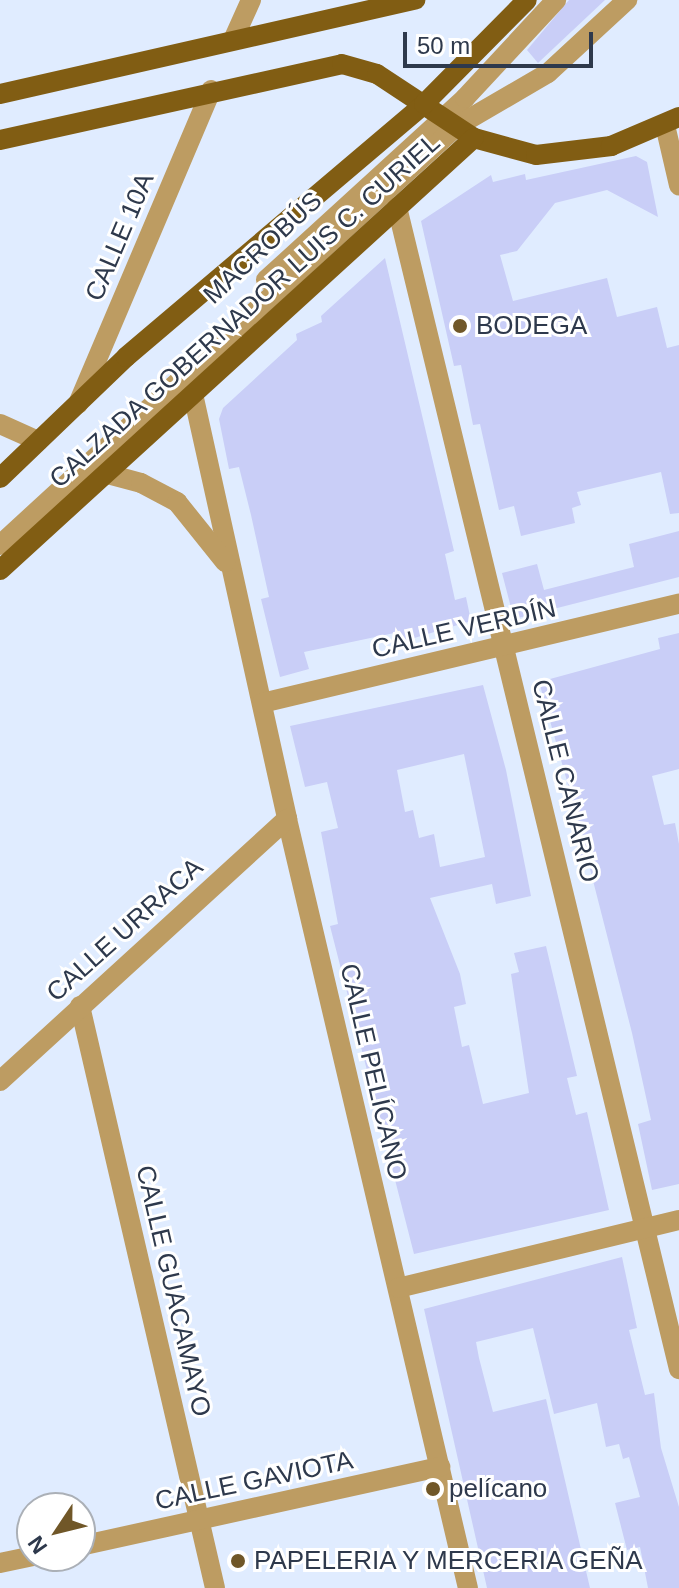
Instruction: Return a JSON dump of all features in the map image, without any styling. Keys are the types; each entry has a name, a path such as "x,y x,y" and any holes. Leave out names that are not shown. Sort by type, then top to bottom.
{"main road":[{"path":"0,94 415,0"},
{"name":"CALZADA GOBERNADOR LUIS C. CURIEL","path":"0,478 78,404 424,104 527,0"},
{"path":"0,140 211,90 342,64 377,74 474,138"},
{"name":"CALZADA GOBERNADOR LUIS C. CURIEL","path":"0,570 474,138 536,155 575,153 672,121"}],"street":[{"path":"233,40 251,0"},
{"name":"MACROBÚS","path":"0,545 450,121 556,0"},
{"name":"MACROBÚS","path":"0,530 450,121 548,73 627,0"},
{"name":"CALLE 10A","path":"78,404 211,90"},
{"path":"672,121 679,185"},
{"name":"CALLE CANARIO","path":"397,207 506,645 679,1369"},
{"name":"CALLE PELÍCANO","path":"193,394 229,568 468,1588"},
{"path":"0,424 38,441"},
{"name":"CALLE PELÍCANO","path":"104,473 141,483 177,502 229,568"},
{"name":"CALLE VERDÍN","path":"262,703 679,604"},
{"name":"CALLE URRACA","path":"0,1081 287,819"},
{"name":"CALLE GUACAMAYO","path":"80,1006 215,1588"},
{"path":"398,1288 679,1220"},
{"name":"CALLE GAVIOTA","path":"96,1542 440,1467"}],"building":[{"path":"569,0 605,0 538,63 527,50"},
{"path":"636,156 647,162 658,217 607,190 555,203 517,251 500,255 513,301 607,278 617,317 657,307 667,348 679,345 679,513 670,514 661,472 577,492 581,505 572,508 575,523 521,536 514,506 499,510 480,424 473,425 461,365 454,366 421,221 491,175 493,182 525,174 526,180"},
{"path":"385,258 454,551 445,554 455,600 466,597 471,621 401,642 399,632 304,652 309,669 280,677 261,599 269,597 251,515 239,467 229,469 219,419 223,408 297,340 296,334 322,322 321,316"},
{"path":"679,531 679,577 514,619 502,573 537,564 544,590 634,567 629,544"},
{"path":"679,633 679,769 652,776 664,825 675,823 679,844 679,1184 652,1190 638,1124 651,1120 632,1033 589,865 580,867 576,847 585,845 539,682 660,649 658,638"},
{"path":"483,685 506,770 531,896 496,904 492,884 430,898 460,974 466,1004 454,1007 462,1047 469,1045 483,1104 529,1093 511,974 519,972 514,953 546,946 577,1076 567,1078 576,1115 587,1112 609,1210 414,1254 330,926 338,924 321,832 338,828 327,782 305,787 290,726","holes":["464,754 485,857 440,867 434,834 419,838 413,810 405,812 397,770"]},
{"path":"622,1257 637,1328 629,1330 645,1395 654,1393 661,1448 679,1507 679,1588 648,1588 640,1547 627,1550 615,1503 640,1497 629,1457 623,1459 619,1444 606,1447 597,1403 554,1414 533,1328 476,1342 479,1358 493,1412 546,1399 590,1588 487,1588 424,1309"}],"place":[{"name":"BODEGA","path":"460,326"},
{"name":"pelícano","path":"433,1489"},
{"name":"PAPELERIA Y MERCERIA GEÑA","path":"238,1561"}]}
